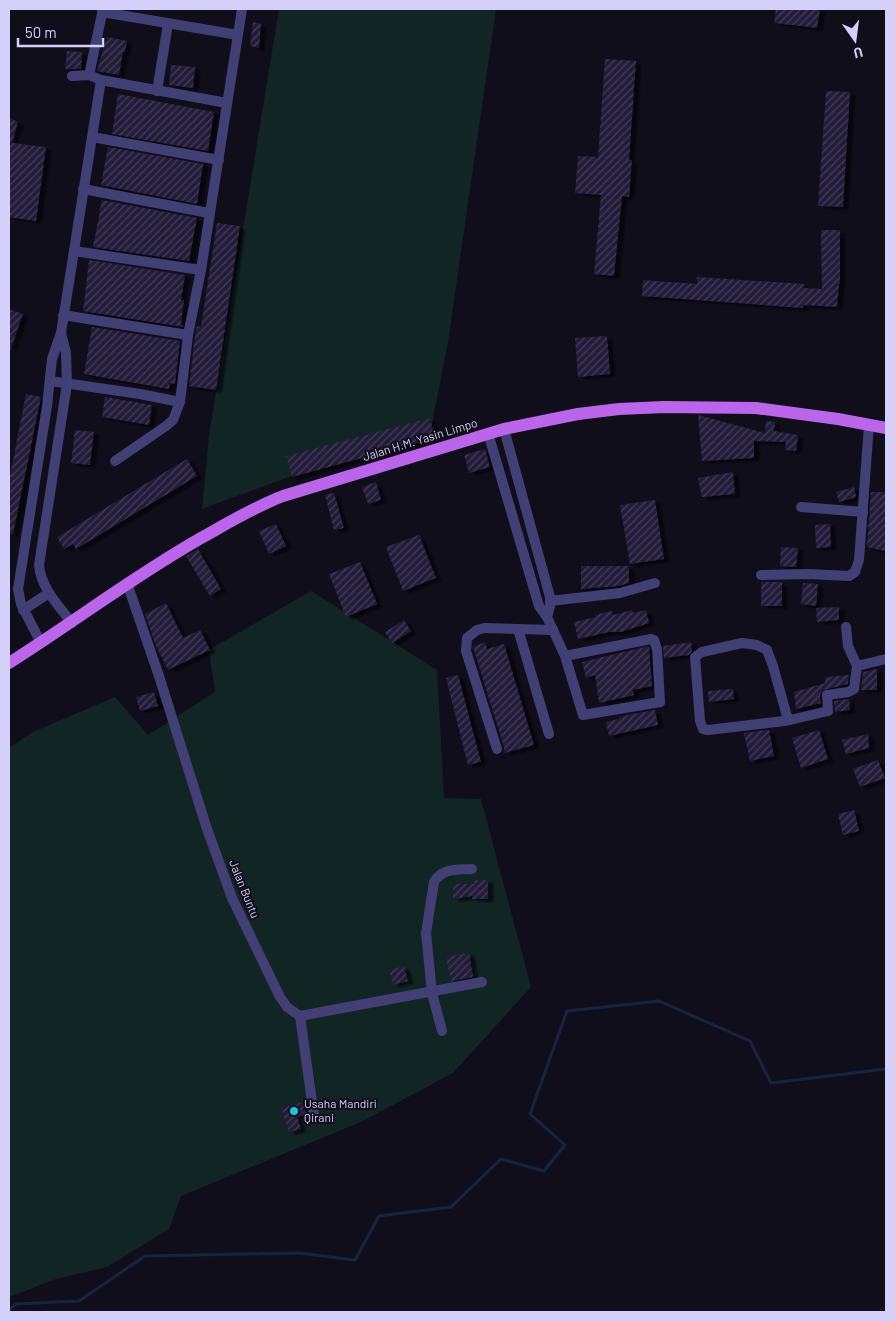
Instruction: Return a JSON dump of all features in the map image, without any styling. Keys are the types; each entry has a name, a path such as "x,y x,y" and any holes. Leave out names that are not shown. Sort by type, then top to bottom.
{"main road":[{"name":"Jalan H.M. Yasin Limpo","path":"9,663 42,643 127,583 181,549 257,507 283,496 488,433 578,414 619,409 664,407 756,408 822,416 886,428"}],"street":[{"path":"114,461 173,420 180,402 188,335 201,270 242,9"},
{"path":"89,75 102,10 168,24 238,35"},
{"path":"157,91 168,24"},
{"path":"72,76 89,75 101,80 227,103"},
{"path":"42,643 23,610 18,589 47,406 53,353 61,333 101,80"},
{"path":"92,137 219,160"},
{"path":"83,190 209,213"},
{"path":"74,251 201,270"},
{"path":"64,315 188,335"},
{"path":"61,333 66,353 67,384 39,566 43,582 72,622"},
{"path":"50,381 148,395 180,402"},
{"path":"47,406 64,408"},
{"path":"761,575 808,574 851,576 855,572 860,560 870,425"},
{"path":"504,429 550,601 547,617"},
{"path":"488,433 539,606 547,617 565,656 583,714 660,702 657,649 654,640 651,638 565,656"},
{"path":"801,507 863,512"},
{"name":"Jalan Buntu","path":"127,583 159,676 206,826 232,898 280,997 292,1013 300,1016"},
{"path":"550,601 620,593 655,583"},
{"path":"23,610 49,592"},
{"path":"497,749 465,645 467,638 471,633 484,628 553,630"},
{"path":"788,720 767,650 757,645 742,644 702,652 696,655 700,721 703,729 788,720 828,711 827,696 854,689 857,666 848,646 846,628"},
{"path":"518,629 548,734"},
{"path":"857,666 886,659"},
{"path":"442,1030 432,992 426,933 434,882 437,876 443,872 472,869"},
{"path":"314,1116 300,1016 482,982"}],"green space":[{"path":"279,9 496,9 448,342 432,424 202,509 209,436"},
{"path":"311,591 437,670 444,798 481,799 531,987 453,1073 363,1121 181,1196 169,1229 107,1267 56,1279 9,1297 9,748 33,732 115,697 148,735 215,692 209,650"}],"building":[{"path":"776,9 820,9 817,28 774,23"},
{"path":"253,22 261,24 259,48 250,46"},
{"path":"107,37 127,41 119,75 97,71"},
{"path":"67,51 82,52 81,69 65,69"},
{"path":"605,59 636,61 629,160 632,160 629,197 622,196 614,276 594,274 601,195 575,193 578,156 598,157"},
{"path":"171,65 195,67 193,88 169,85"},
{"path":"826,91 850,92 843,207 818,206"},
{"path":"118,94 214,112 208,151 112,134"},
{"path":"9,118 18,122 12,143 46,147 36,221 9,217"},
{"path":"108,147 203,164 197,204 101,185"},
{"path":"102,200 197,218 189,261 93,247"},
{"path":"217,223 240,226 216,390 189,386 195,336 197,326 201,327"},
{"path":"821,230 840,230 840,284 837,307 803,305 803,308 642,296 643,280 697,284 697,277 804,284 804,288 822,289"},
{"path":"89,260 185,275 181,300 184,300 181,324 183,324 183,327 83,311"},
{"path":"9,309 23,314 10,351 9,351"},
{"path":"92,327 180,341 175,384 170,383 169,389 84,374"},
{"path":"607,336 610,374 578,377 575,338"},
{"path":"26,394 41,397 13,534 9,534 9,481"},
{"path":"105,397 152,405 149,425 102,417"},
{"path":"698,415 765,433 766,421 775,422 774,431 798,435 796,451 785,450 786,442 754,441 754,458 702,461"},
{"path":"430,418 435,438 292,477 286,456"},
{"path":"75,430 94,432 90,465 71,463"},
{"path":"485,449 490,467 469,473 464,455"},
{"path":"187,459 197,476 76,549 73,544 64,549 57,537"},
{"path":"733,472 735,494 702,497 698,478"},
{"path":"376,482 381,500 368,504 362,487"},
{"path":"854,487 856,497 839,502 836,492"},
{"path":"871,492 886,492 885,551 867,547"},
{"path":"334,493 344,528 334,530 325,495"},
{"path":"655,500 664,559 630,564 620,505"},
{"path":"276,524 286,546 269,554 259,531"},
{"path":"830,524 831,547 816,548 815,525"},
{"path":"419,535 436,578 403,591 386,547"},
{"path":"781,547 798,548 796,567 780,566"},
{"path":"198,549 221,589 210,596 186,556"},
{"path":"360,562 377,604 346,617 329,574"},
{"path":"581,566 629,566 629,583 619,586 581,589"},
{"path":"761,582 782,582 782,606 761,606"},
{"path":"803,583 818,584 816,606 801,604"},
{"path":"166,603 183,638 200,630 210,650 168,670 156,646 145,614"},
{"path":"839,607 839,620 817,622 816,608"},
{"path":"632,610 633,613 646,610 649,623 621,632 609,632 578,639 574,622 612,611 613,615"},
{"path":"404,620 411,631 392,643 385,632"},
{"path":"485,642 487,649 504,644 534,745 504,753 504,747 473,647"},
{"path":"691,642 692,651 689,655 664,658 663,646"},
{"path":"649,646 652,686 633,690 634,695 599,703 595,675 586,678 582,662"},
{"path":"877,669 877,690 861,690 863,672"},
{"path":"458,675 481,762 468,765 446,678"},
{"path":"849,675 848,684 823,690 820,695 821,703 796,709 794,692 825,683 825,677"},
{"path":"733,689 734,699 709,702 708,691"},
{"path":"154,692 158,706 140,711 136,697"},
{"path":"849,699 850,710 835,712 834,701"},
{"path":"655,710 658,725 609,736 606,722 619,719 619,717"},
{"path":"769,730 774,756 750,761 744,733"},
{"path":"819,730 828,759 801,768 792,738"},
{"path":"868,734 869,748 846,754 842,740"},
{"path":"878,760 885,778 860,787 853,769"},
{"path":"854,810 859,831 843,835 838,814"},
{"path":"474,880 488,880 488,899 472,899 472,896 453,899 453,884 474,884"},
{"path":"469,953 473,977 451,981 446,957"},
{"path":"404,966 408,981 393,985 389,970"},
{"path":"303,1102 306,1114 297,1117 301,1129 289,1132 281,1108"}],"waterway":[{"path":"9,1310 16,1304 79,1301 145,1256 299,1253 355,1260 379,1216 451,1207 501,1159 544,1171 565,1145 530,1114 567,1011 659,1001 750,1041 771,1083 886,1069"}],"place":[{"name":"Usaha Mandiri Qirani","path":"294,1111"}]}
